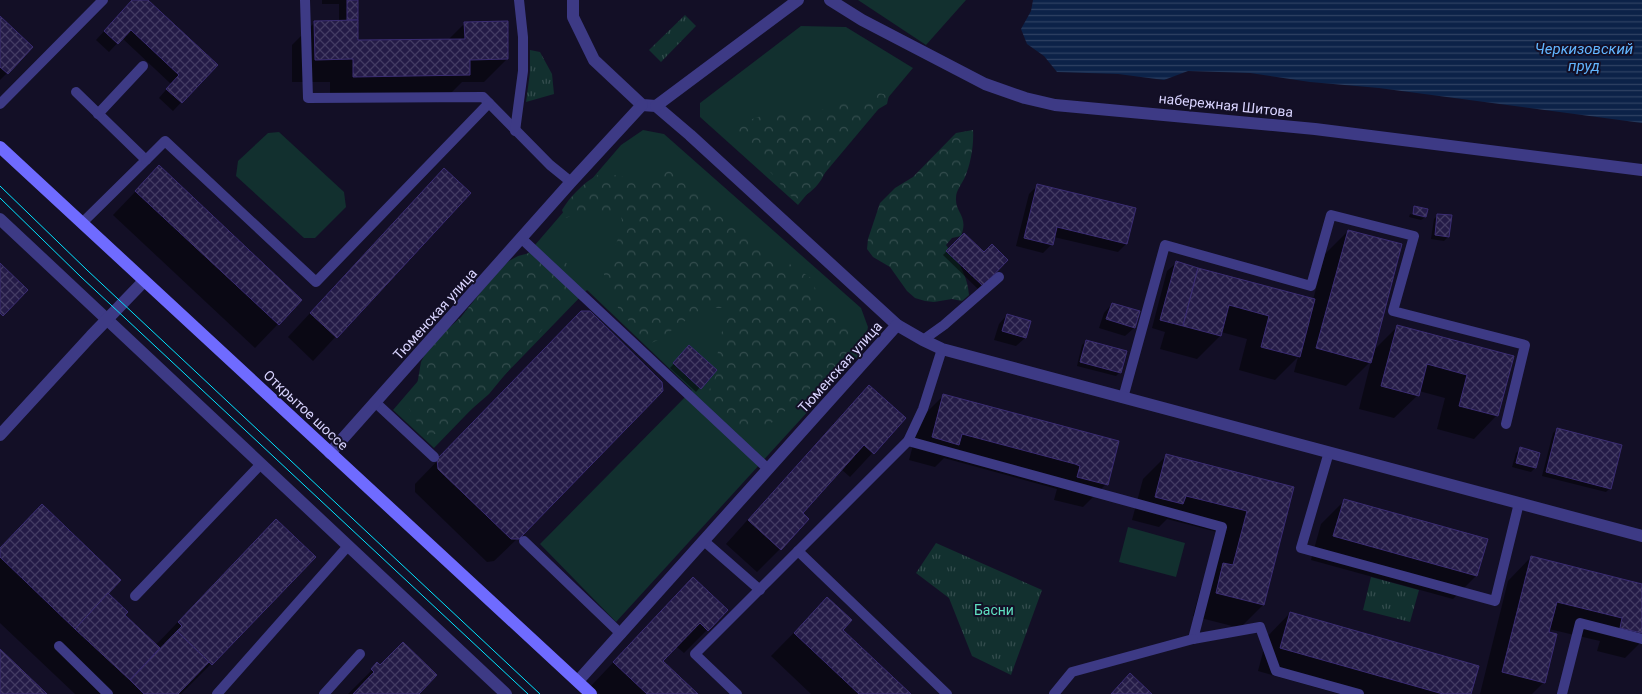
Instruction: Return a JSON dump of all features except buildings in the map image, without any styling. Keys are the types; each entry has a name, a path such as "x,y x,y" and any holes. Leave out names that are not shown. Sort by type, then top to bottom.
{"main road":[{"name":"Открытое шоссе","path":"0,147 591,694"}],"street":[{"path":"573,0 573,17 594,60 642,105 656,106 798,0"},
{"name":"набережная Шитова","path":"830,0 862,20 985,84 1046,103 1315,129 1642,170"},
{"name":"Тюменская улица","path":"330,453 522,239 570,182 642,105"},
{"name":"Тюменская улица","path":"578,682 897,325 656,106"},
{"path":"0,219 501,692"},
{"path":"0,435 144,281"},
{"path":"897,325 942,350 1642,536"}],"lane":[{"path":"0,104 103,0"},
{"path":"305,0 308,98 483,97 570,182"},
{"path":"516,131 523,71 520,0"},
{"path":"98,114 143,66"},
{"path":"76,92 146,160"},
{"path":"82,223 165,141 316,282 489,103"},
{"path":"1122,398 1165,245 1311,286 1331,215 1414,236 1393,311 1525,345 1506,424"},
{"path":"522,239 768,469"},
{"path":"923,340 944,325 999,277"},
{"path":"737,694 695,654 908,442 923,409 942,350"},
{"path":"376,403 434,457"},
{"path":"908,442 1222,527 1193,639"},
{"path":"1329,452 1301,548 1495,601 1519,503"},
{"path":"135,596 261,464"},
{"path":"524,541 621,634"},
{"path":"704,541 760,590"},
{"path":"217,694 348,546"},
{"path":"798,552 947,694"},
{"path":"1562,694 1580,624 1642,639"},
{"path":"1054,694 1072,672 1193,639 1260,627 1276,671 1359,694"},
{"path":"58,646 106,693"},
{"path":"324,694 360,654"}],"green space":[{"path":"858,0 966,0 926,45"},
{"path":"685,15 696,26 661,62 649,50"},
{"path":"801,26 846,27 913,68 798,205 700,117 700,103"},
{"path":"530,50 540,52 552,74 554,94 526,102 530,72"},
{"path":"878,93 889,95 887,104 864,119 851,132 839,146 817,185 799,199 787,193 777,179 724,126 729,127 767,114 813,112"},
{"path":"643,130 664,134 861,308 868,327 864,350 616,622 540,544 692,390 587,290 434,448 393,410 621,145"},
{"path":"973,130 969,166 956,195 957,207 963,219 963,229 961,236 952,238 946,245 964,274 969,295 962,301 952,299 934,302 915,298 907,291 890,267 873,257 867,249 868,239 880,203 895,188 913,177 956,133"},
{"path":"279,132 344,192 346,207 315,238 304,238 236,176 238,161 268,133"},
{"path":"664,168 673,169 687,182 713,200 762,246 811,278 818,295 830,310 846,323 852,341 849,359 835,372 826,374 767,427 744,431 720,427 704,401 716,375 719,338 733,308 703,308 658,340 649,344 640,340 625,315 618,308 616,298 605,283 604,274 623,226 621,216 608,211 601,211 565,218 562,210 568,201 581,187 596,176 606,174 621,176 642,186"},
{"path":"537,251 564,260 570,268 568,286 550,320 489,394 451,427 435,434 425,435 405,402 416,391 421,362 425,354 438,338 461,317 495,274 509,261 518,256"},
{"path":"1128,527 1185,543 1176,577 1119,562"},
{"name":"Басни","path":"936,543 1042,590 1011,675 972,656 949,598 916,573"},
{"path":"1371,577 1419,590 1410,622 1363,610"}],"water":[{"name":"Черкизовский пруд","path":"1033,0 1642,0 1642,123 1250,73 1188,71 1164,80 1118,74 1057,72 1044,56 1027,44 1021,29 1031,11"}],"tram line":[{"path":"0,186 87,270 540,694"},
{"path":"0,198 81,277 528,694"}]}
